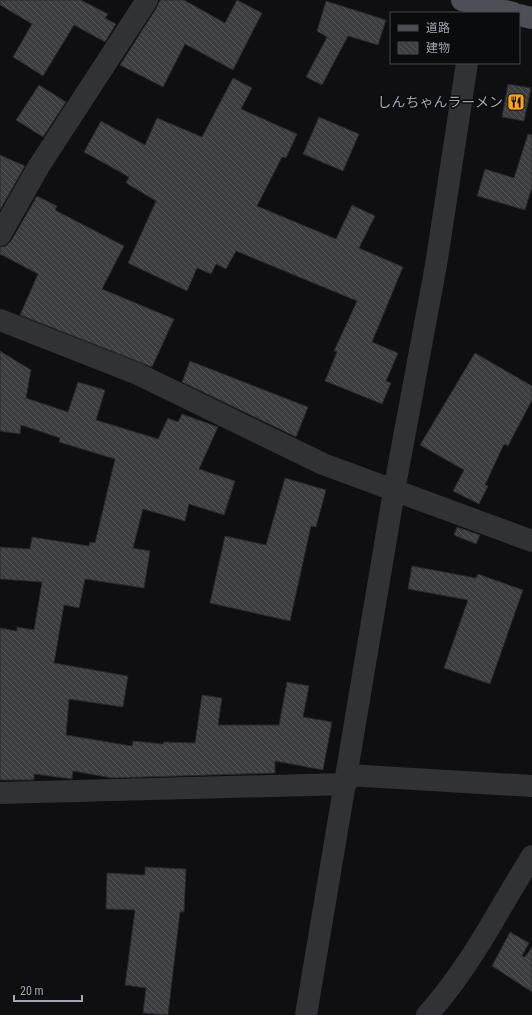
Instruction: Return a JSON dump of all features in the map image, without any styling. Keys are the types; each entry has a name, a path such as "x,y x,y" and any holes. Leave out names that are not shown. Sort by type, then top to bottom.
{"main road":[{"path":"474,4 509,12"},
{"path":"520,15 532,18"}],"street":[{"path":"0,235 39,166 147,0"},
{"path":"306,1015 347,779 394,491 436,265 467,64"},
{"path":"0,320 138,374 323,464 532,540"},
{"path":"0,793 347,779 532,786"},
{"path":"427,1015 448,992 474,953 532,856"}],"building":[{"path":"0,0 81,0 108,14 105,18 116,24 105,42 74,25 43,76 13,57 32,24 0,5"},
{"path":"160,0 184,0 225,23 237,0 262,13 233,70 185,44 163,87 120,65"},
{"path":"326,1 386,20 378,45 348,36 322,85 306,77 327,37 317,31"},
{"path":"233,78 252,88 241,109 297,134 286,158 282,157 257,206 336,239 352,205 375,216 359,248 403,267 372,342 398,353 386,381 391,383 382,404 325,381 337,352 334,351 357,301 236,251 226,269 216,264 211,274 197,268 187,291 128,263 156,201 126,183 129,177 84,152 101,121 145,145 157,118 202,137"},
{"name":"しんちゃんラーメン","path":"508,84 531,88 524,121 502,117"},
{"path":"39,85 66,102 43,137 16,120"},
{"path":"319,117 359,134 343,171 303,154"},
{"path":"528,134 532,135 532,187 525,210 477,196 485,169 514,178"},
{"path":"0,155 25,166 0,210"},
{"path":"37,196 57,206 55,210 124,246 102,289 174,319 152,367 20,315 38,274 0,254 0,247 6,246 11,241"},
{"path":"0,351 31,370 26,398 68,412 78,382 105,390 96,420 158,439 168,418 178,422 182,414 218,427 199,469 235,481 224,515 189,504 185,521 143,509 133,548 150,551 144,588 85,579 79,608 64,605 54,663 128,676 123,707 69,699 66,735 132,746 133,741 163,744 164,742 195,743 202,695 222,698 218,725 279,725 287,682 309,686 303,717 332,722 323,770 275,761 275,773 112,778 73,771 72,779 34,774 34,780 0,780 0,628 17,631 17,627 34,630 42,582 0,579 0,547 30,549 32,537 89,546 90,542 95,543 115,459 59,442 60,438 21,425 20,434 0,431"},
{"path":"475,353 532,386 532,400 508,446 504,444 485,485 488,486 479,504 453,491 464,470 420,445"},
{"path":"190,361 308,407 296,437 182,382"},
{"path":"285,478 326,490 316,527 311,526 290,621 210,603 225,536 266,545"},
{"path":"457,527 480,535 476,544 454,535"},
{"path":"412,566 476,578 478,574 523,590 490,684 444,668 468,600 408,589"},
{"path":"145,867 186,869 184,912 180,912 168,1015 143,1013 146,988 125,985 135,910 106,909 107,873 145,875"},
{"path":"510,932 529,943 522,956 525,957 532,947 532,992 492,966"}],"place":[{"name":"しんちゃんラーメン","path":"516,102"}]}
